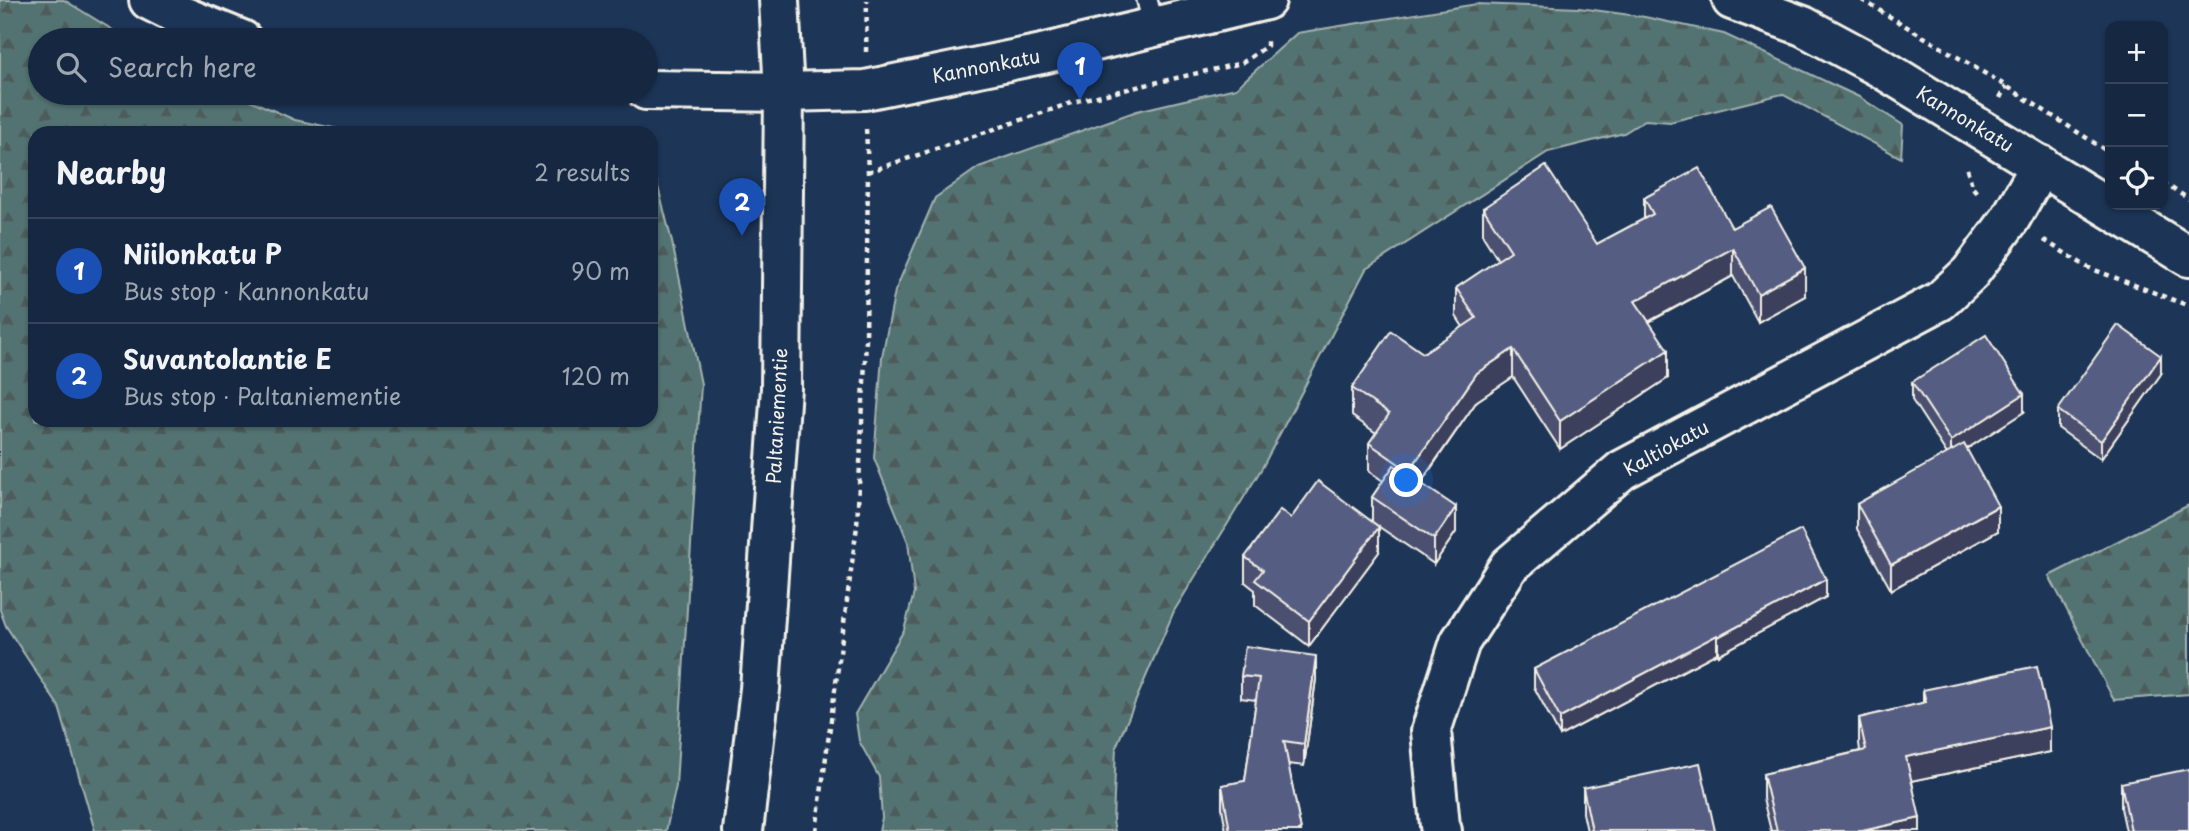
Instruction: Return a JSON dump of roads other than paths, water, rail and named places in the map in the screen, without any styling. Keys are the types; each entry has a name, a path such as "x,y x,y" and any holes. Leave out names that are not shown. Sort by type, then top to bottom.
{"street":[{"path":"149,0 212,28"},
{"name":"Paltaniementie","path":"743,831 761,689 780,388 784,92 779,0"},
{"name":"Kannonkatu","path":"1732,0 1814,32 1881,68 2189,257"},
{"name":"Kannonkatu","path":"658,90 865,90 1042,54 1150,14 1267,17"},
{"name":"Kaltiokatu","path":"1442,831 1431,731 1460,642 1509,566 1622,470 1940,301 1970,273 2010,219 2041,165"}],"place":[{"name":"Niilonkatu P","path":"1080,100"},
{"name":"Suvantolantie E","path":"742,236"}]}
